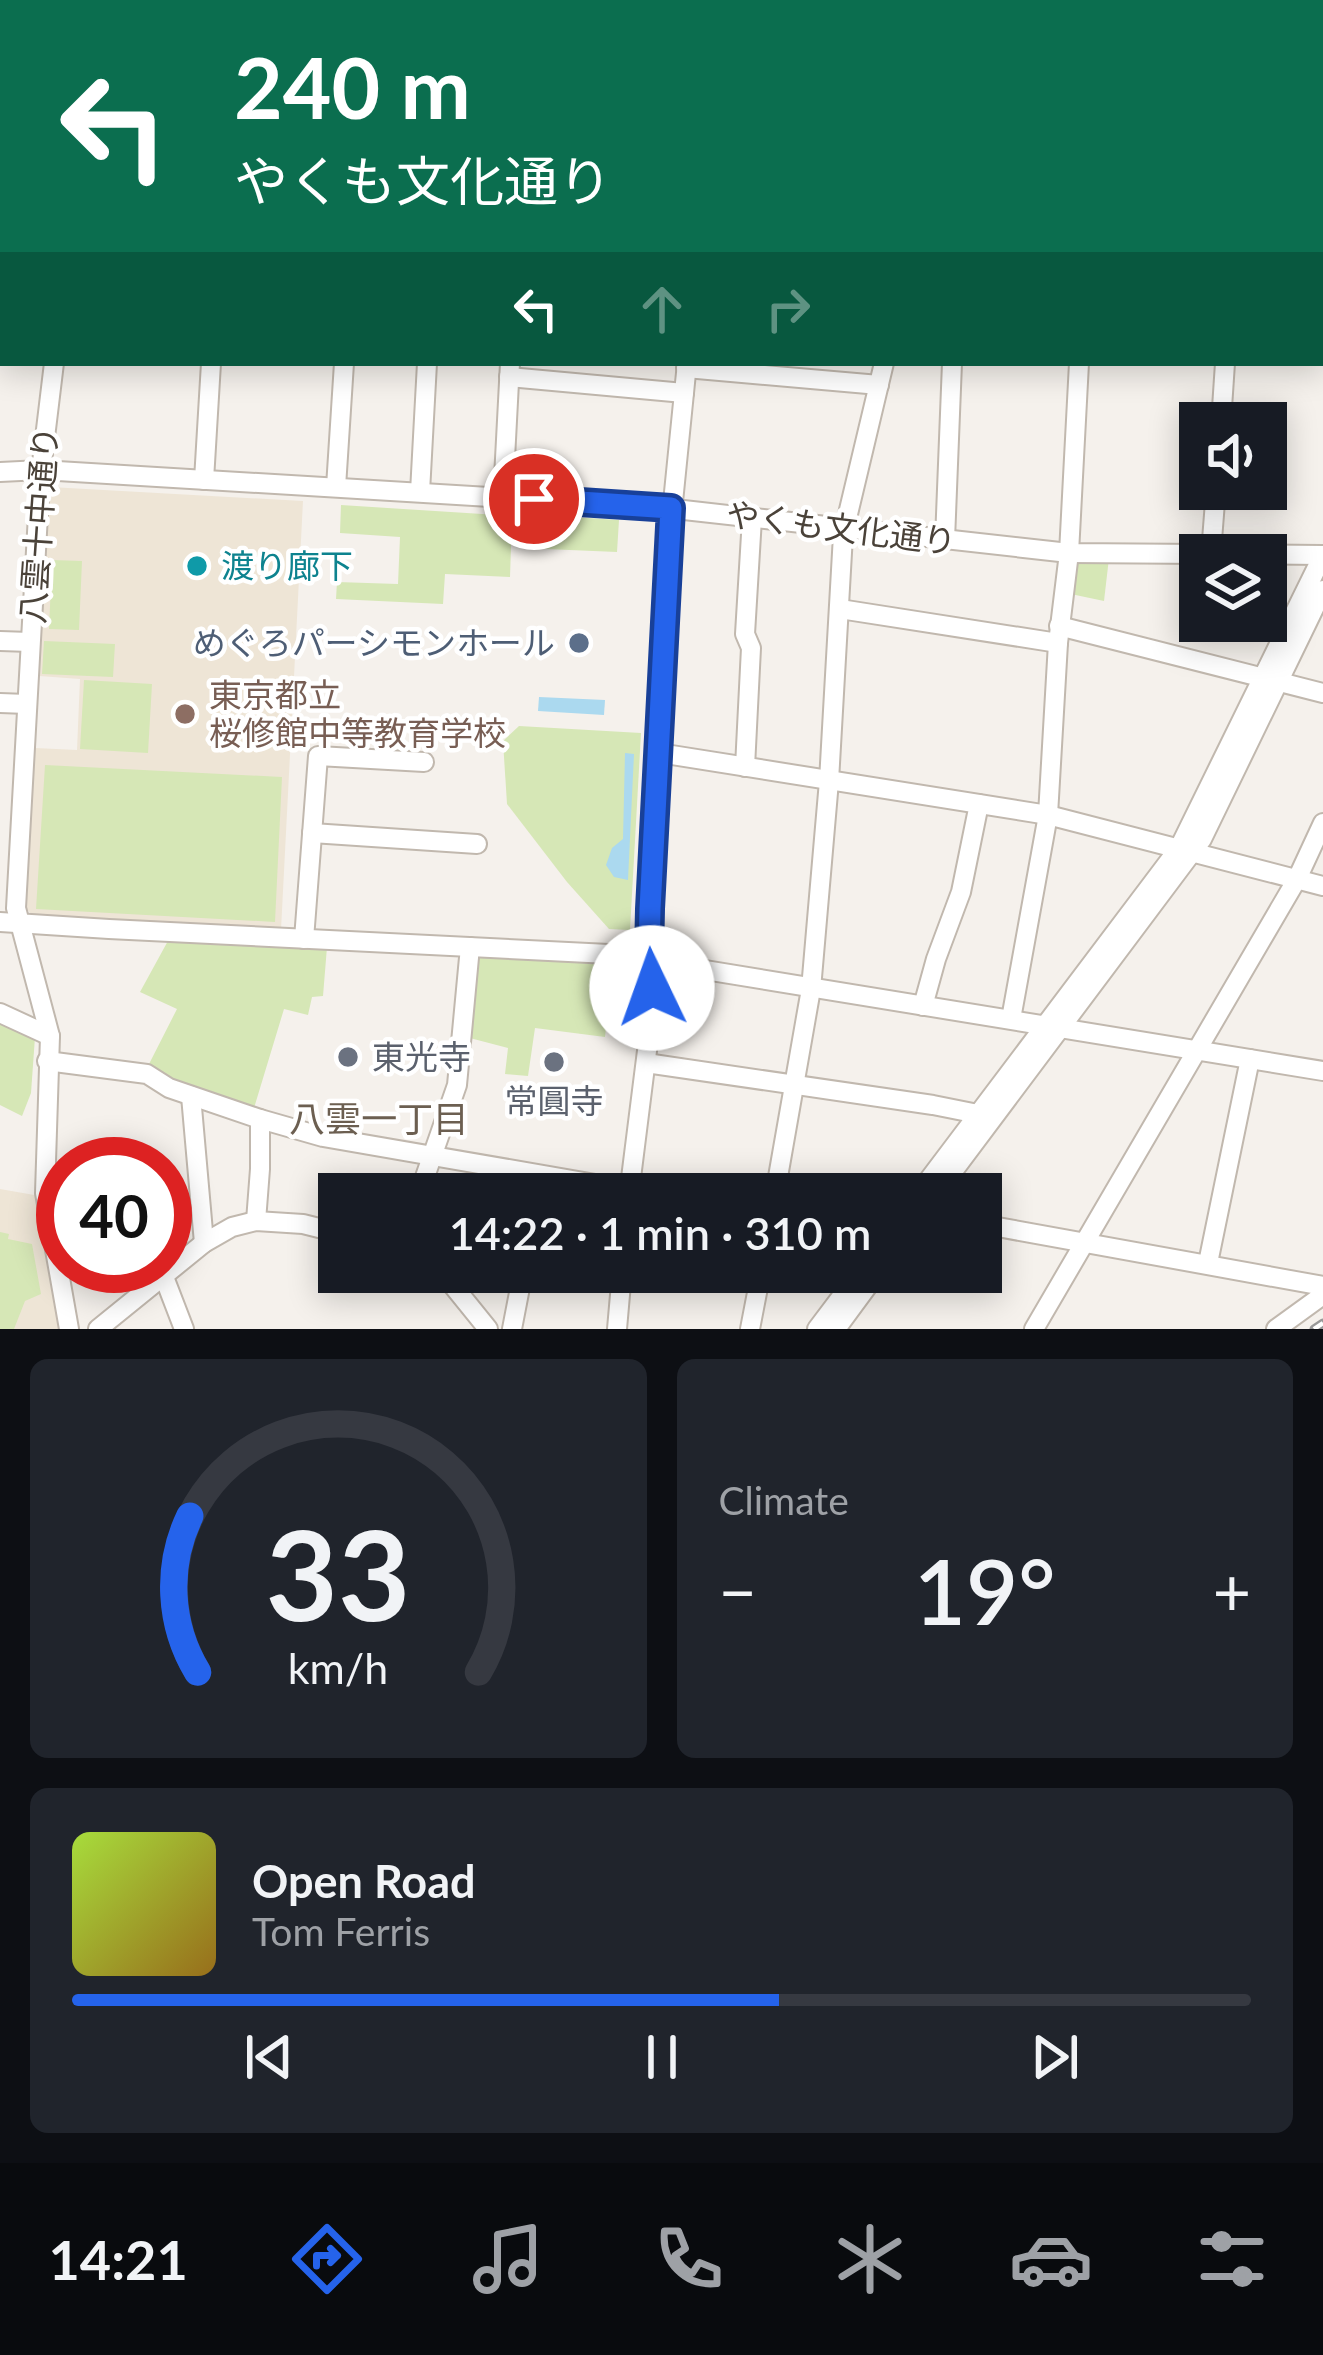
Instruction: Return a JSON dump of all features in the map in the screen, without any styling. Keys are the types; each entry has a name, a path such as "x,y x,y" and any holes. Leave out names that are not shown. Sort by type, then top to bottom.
{"street":[{"name":"八雲十中通り","path":"54,366 41,470 16,908 9,923 50,1036 45,1193 69,1329"},
{"path":"205,480 212,366"},
{"path":"336,487 344,366"},
{"path":"420,492 427,366"},
{"path":"632,1173 653,995 649,959 671,508 686,366 879,385"},
{"path":"780,1173 811,988 844,529 883,366"},
{"path":"945,540 952,366"},
{"path":"1011,1019 1048,814 1079,366"},
{"path":"1222,402 1225,366"},
{"path":"503,497 510,370 684,393"},
{"name":"やくも文化通り","path":"0,472 41,470 671,508 1069,553 1179,553"},
{"path":"745,766 751,648 745,634 752,518"},
{"name":"やくも文化通り","path":"1287,554 1323,555"},
{"path":"1272,680 1323,555"},
{"path":"952,1173 1053,1026 1186,850 1323,590"},
{"path":"840,609 1059,634 1323,693"},
{"path":"0,641 30,642"},
{"path":"0,703 27,704"},
{"path":"659,753 1048,814 1323,886"},
{"path":"304,939 318,756 424,763"},
{"path":"923,1006 962,892 979,804"},
{"path":"1034,1329 1297,879 1323,823"},
{"path":"312,833 476,844"},
{"path":"9,923 649,959 1323,1071"},
{"path":"426,1173 457,1085 470,947"},
{"path":"0,1013 50,1036"},
{"path":"934,1173 1053,1026"},
{"path":"1208,1263 1250,1059"},
{"path":"47,1060 147,1074 191,1096 323,1137 494,1173"},
{"path":"646,1063 978,1114"},
{"path":"191,1096 204,1243"},
{"path":"256,1221 260,1119"},
{"path":"192,1253 232,1227 256,1221 318,1228"},
{"path":"1002,1228 1208,1263 1323,1290"},
{"path":"1276,1329 1323,1290"},
{"path":"98,1329 144,1293"},
{"path":"170,1293 184,1329"},
{"path":"459,1293 488,1329"},
{"path":"512,1329 519,1293"},
{"path":"617,1329 620,1293"},
{"path":"751,1329 757,1293"},
{"path":"817,1329 844,1293"},
{"path":"836,1329 863,1293"}],"shaded area":[{"name":"東京都立 桜修館中等教育学校","path":"50,487 303,501 281,930 34,916 23,906 35,748 77,750 80,679 39,676"},
{"path":"0,1189 36,1195 36,1293 57,1293 63,1329 0,1329"}],"green space":[{"path":"341,505 512,516 510,577 445,574 443,604 336,599 337,582 398,584 400,537 340,533"},
{"path":"525,514 619,520 617,552 522,548"},
{"path":"1071,557 1109,558 1104,601 1066,593"},
{"path":"52,560 82,561 79,630 49,629"},
{"path":"44,641 115,644 113,677 42,674"},
{"path":"84,680 152,684 148,753 80,749"},
{"path":"519,726 641,733 630,930 609,929 507,804 503,741"},
{"path":"45,765 282,777 275,922 36,909"},
{"path":"169,939 327,947 323,996 312,997 308,1015 284,1009 254,1108 167,1078 148,1066 177,1009 140,992"},
{"path":"474,956 613,963 605,1037 535,1028 528,1076 505,1074 508,1048 466,1037"},
{"path":"0,1019 35,1037 31,1093 22,1116 0,1105"},
{"path":"0,1232 9,1234 8,1239 32,1244 36,1293 41,1294 25,1301 14,1329 0,1329"}],"water":[{"path":"539,697 605,700 604,715 538,711"},
{"path":"625,753 634,754 628,880 614,877 606,865 612,848 623,839"}],"railway":[{"path":"1314,1329 1323,1323"}],"place":[{"name":"渡り廊下","path":"197,566"},
{"name":"めぐろパーシモンホール","path":"579,643"},
{"name":"東京都立 桜修館中等教育学校","path":"185,714"},
{"name":"東光寺","path":"348,1057"},
{"name":"常圓寺","path":"554,1062"}],"district":[{"name":"八雲一丁目","path":"379,1119"}],"route":[{"path":"534,499 671,508 650,909 652,988"}]}
